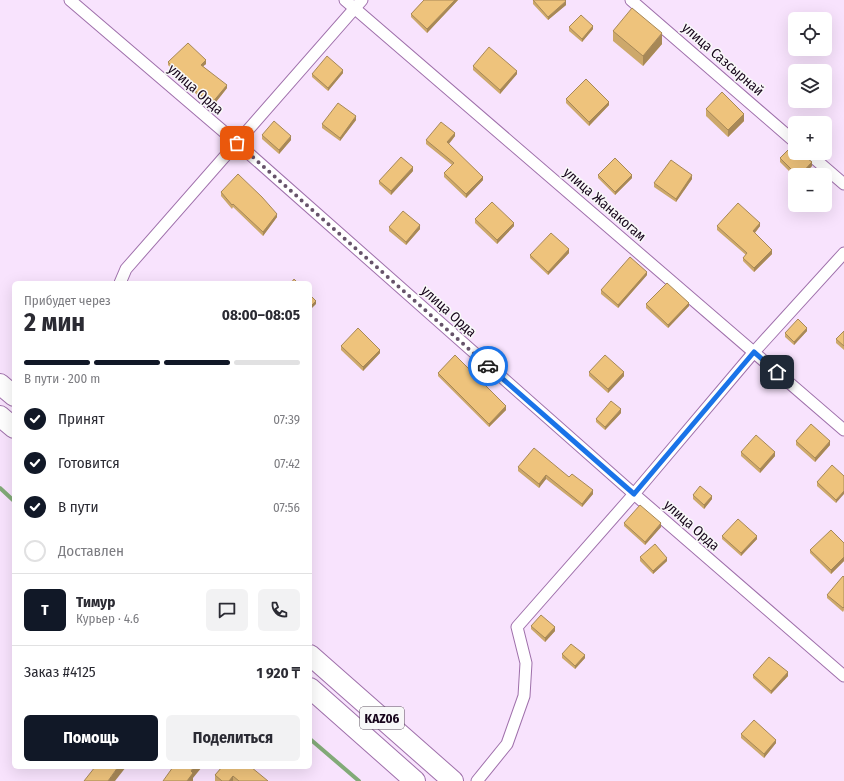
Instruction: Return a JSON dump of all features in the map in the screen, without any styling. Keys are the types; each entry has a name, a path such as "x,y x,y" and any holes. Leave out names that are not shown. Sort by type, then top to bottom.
{"highway":[{"path":"0,384 12,394"},
{"path":"0,416 12,426"},
{"name":"KАZ06","path":"312,657 454,781"},
{"name":"KАZ06","path":"312,690 415,781"}],"street":[{"name":"улица Орда","path":"70,0 237,143 634,494 844,676"},
{"name":"улица Жанакогам","path":"345,0 358,4 844,430"},
{"name":"улица Сазсырнай","path":"631,0 788,136"},
{"path":"121,281 126,269 358,4"},
{"path":"816,160 844,184"},
{"path":"477,781 507,744 524,696 526,663 517,627 634,494 754,352 844,253"}],"building":[{"path":"424,0 455,0 427,29 411,14"},
{"path":"533,0 565,0 566,1 548,17"},
{"path":"632,8 662,33 643,56 613,31"},
{"path":"581,15 593,26 582,39 569,27"},
{"path":"188,43 206,60 201,65 227,85 212,103 198,93 168,62"},
{"path":"489,47 517,71 500,90 473,66"},
{"path":"327,56 343,70 328,88 312,74"},
{"path":"586,79 609,102 589,122 566,99"},
{"path":"722,92 744,114 728,130 706,109"},
{"path":"338,103 356,116 340,138 322,124"},
{"path":"274,121 291,136 279,150 262,135"},
{"path":"441,122 455,133 447,142 483,177 466,194 444,173 454,163 426,140"},
{"path":"788,150 788,160 809,160 812,162 806,168 790,168 780,158"},
{"path":"401,157 413,167 391,191 379,181"},
{"path":"615,158 632,175 615,192 598,175"},
{"path":"671,160 692,175 676,199 654,183"},
{"path":"238,174 277,214 263,232 233,204 232,205 221,192"},
{"path":"492,202 514,223 497,240 475,219"},
{"path":"738,203 760,223 753,231 772,250 754,268 743,258 747,253 717,226"},
{"path":"403,211 420,225 406,242 389,227"},
{"path":"551,233 569,249 548,272 530,255"},
{"path":"630,257 647,272 618,305 601,290"},
{"path":"667,283 689,303 668,325 646,304"},
{"path":"312,297 316,301 312,305"},
{"path":"798,319 807,328 794,342 785,333"},
{"path":"358,328 380,350 363,367 341,346"},
{"path":"844,331 844,346 836,339"},
{"path":"455,355 506,406 489,424 438,373"},
{"path":"605,355 624,372 608,389 589,372"},
{"path":"611,401 621,409 605,427 596,419"},
{"path":"811,424 830,441 815,458 796,441"},
{"path":"756,435 775,452 760,469 741,452"},
{"path":"534,448 569,477 572,474 593,490 582,504 546,475 539,484 518,467"},
{"path":"832,465 844,476 844,491 836,500 817,482"},
{"path":"700,486 712,496 704,505 693,495"},
{"path":"640,505 661,523 645,542 624,523"},
{"path":"738,519 757,536 741,553 722,536"},
{"path":"831,530 844,543 844,557 831,570 810,550"},
{"path":"655,544 667,558 653,571 640,557"},
{"path":"843,576 844,607 843,608 827,595"},
{"path":"541,615 555,627 545,638 531,626"},
{"path":"571,644 585,655 575,666 562,654"},
{"path":"769,657 788,672 771,691 753,675"},
{"path":"754,720 776,740 764,754 741,734"},
{"path":"93,769 117,769 108,781 84,781"},
{"path":"172,769 192,769 191,771 193,773 187,781 163,781"},
{"path":"220,769 253,769 268,781 239,781 233,776 229,781 222,781 215,775"}],"waterway":[{"path":"0,488 12,499"},
{"path":"312,741 359,781"}],"way so far":[{"path":"237,143 488,366"}],"route":[{"path":"488,366 634,494 754,352 777,372"}]}
